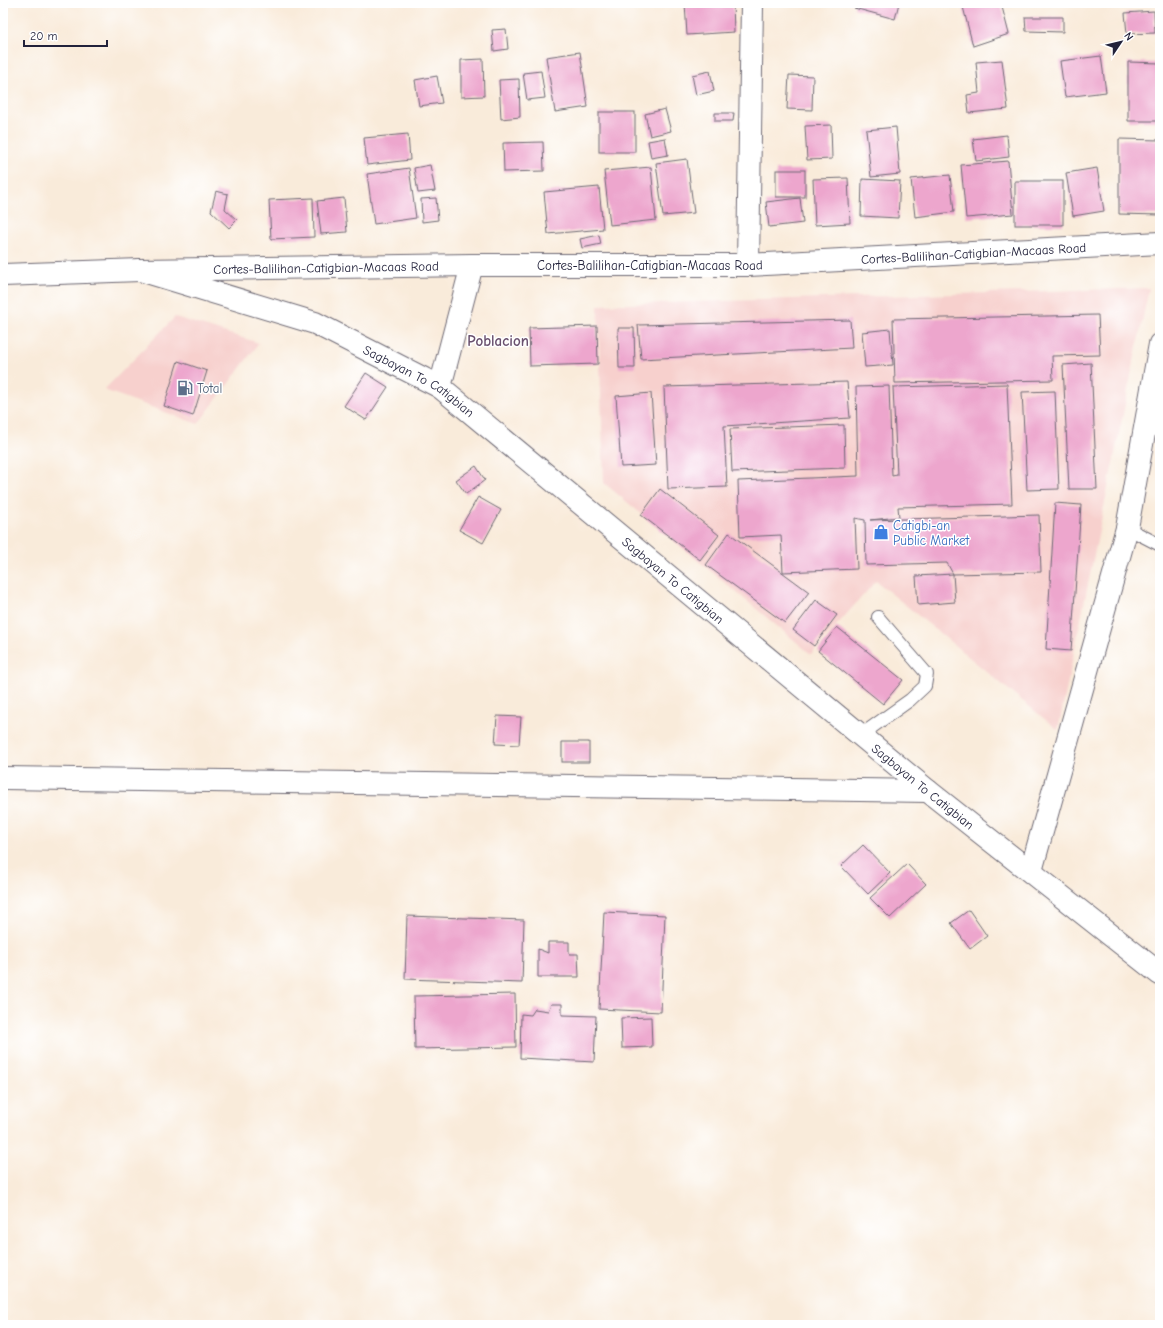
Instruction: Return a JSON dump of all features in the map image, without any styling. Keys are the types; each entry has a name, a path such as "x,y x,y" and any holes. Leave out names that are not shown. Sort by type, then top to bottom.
{"main road":[{"path":"748,265 752,3"},
{"name":"Cortes-Balilihan-Catigbian-Macaas Road","path":"3,275 140,270 472,265 748,265 1160,243"},
{"path":"440,386 472,265"},
{"name":"Sagbayan To Catigbian","path":"140,270 315,323 440,386 928,791 1160,974"},
{"path":"1031,871 1127,528 1160,344"},
{"path":"3,778 928,791"}],"lane":[{"path":"1127,528 1160,546"},
{"path":"861,735 910,700 925,686 927,674 878,617"}],"shaded area":[{"name":"Catigbi-an Public Market","path":"1149,288 1058,730 876,581 811,654 604,483 598,305"},
{"path":"175,317 259,343 198,424 104,390"}],"building":[{"path":"685,3 733,3 734,32 687,35"},
{"path":"855,3 899,3 895,19 854,8"},
{"path":"962,3 1001,3 1009,34 973,46"},
{"path":"1125,3 1152,3 1152,4 1125,6"},
{"path":"1154,11 1155,33 1127,34 1125,13"},
{"path":"1025,17 1063,17 1063,32 1026,31"},
{"path":"506,29 508,49 494,51 492,30"},
{"path":"580,52 588,107 555,112 546,57"},
{"path":"1101,56 1106,92 1065,97 1060,61"},
{"path":"483,59 484,96 461,97 461,60"},
{"path":"1002,60 1008,109 969,113 967,95 979,93 976,62"},
{"path":"1128,62 1160,63 1160,121 1128,121"},
{"path":"541,71 545,98 527,100 523,73"},
{"path":"710,71 714,91 696,95 692,75"},
{"path":"789,75 813,76 812,110 787,109"},
{"path":"437,76 442,103 419,106 415,80"},
{"path":"519,79 520,117 501,119 499,80"},
{"path":"665,109 671,131 650,136 645,114"},
{"path":"599,112 635,112 635,152 599,152"},
{"path":"715,113 734,113 733,121 715,121"},
{"path":"831,125 832,159 807,160 805,126"},
{"path":"896,127 900,174 871,177 866,130"},
{"path":"408,134 410,160 367,165 364,138"},
{"path":"1007,135 1009,157 976,161 973,139"},
{"path":"665,138 668,155 651,158 648,141"},
{"path":"1119,139 1160,140 1160,215 1119,214"},
{"path":"543,142 544,171 504,172 503,143"},
{"path":"687,159 694,213 663,216 656,163"},
{"path":"1008,161 1013,214 966,218 961,165"},
{"path":"430,165 435,191 418,193 414,168"},
{"path":"651,167 656,220 610,225 604,171"},
{"path":"409,168 416,218 374,224 367,174"},
{"path":"1097,168 1104,211 1073,216 1066,173"},
{"path":"776,170 805,170 805,197 776,197"},
{"path":"950,175 954,212 915,217 911,179"},
{"path":"848,178 850,223 815,225 813,179"},
{"path":"862,179 900,181 898,218 861,216"},
{"path":"1015,181 1063,181 1063,225 1015,225"},
{"path":"599,187 603,229 548,234 544,192"},
{"path":"216,191 228,194 225,209 237,220 229,228 211,211"},
{"path":"313,198 314,237 271,239 269,200"},
{"path":"344,198 347,232 321,234 317,201"},
{"path":"436,198 438,220 422,222 421,199"},
{"path":"800,198 803,223 769,227 766,202"},
{"path":"599,235 601,244 582,248 580,239"},
{"path":"1098,315 1100,355 1052,356 1053,380 895,383 893,319"},
{"path":"850,320 852,348 641,359 638,325"},
{"path":"597,326 598,364 530,366 529,328"},
{"path":"618,328 634,328 635,368 619,368"},
{"path":"890,329 893,365 865,367 862,332"},
{"name":"Total","path":"178,361 207,371 193,416 164,406"},
{"path":"1091,363 1097,489 1069,489 1063,365"},
{"path":"366,373 388,387 366,420 344,406"},
{"path":"847,382 850,418 724,426 727,487 668,489 664,387"},
{"path":"1007,384 1012,504 898,507 899,517 870,520 1039,515 1041,572 953,574 947,563 866,565 865,520 855,518 857,569 783,572 781,535 740,537 738,481 858,476 856,387 889,386 892,476 897,475 893,387"},
{"path":"1055,391 1059,489 1027,490 1022,392"},
{"path":"651,393 656,465 621,467 616,396"},
{"path":"844,425 845,468 732,472 730,429"},
{"path":"476,466 485,480 466,494 456,480"},
{"path":"660,489 719,535 700,560 641,515"},
{"path":"478,497 501,510 483,543 459,530"},
{"path":"1055,503 1081,505 1071,651 1046,649"},
{"path":"729,533 809,592 785,623 706,565"},
{"path":"953,574 955,602 918,605 916,576"},
{"path":"816,600 837,615 814,646 793,630"},
{"path":"837,627 903,680 883,704 818,651"},
{"path":"497,716 521,717 519,745 495,744"},
{"path":"562,742 589,742 589,762 562,762"},
{"path":"863,845 890,873 868,894 841,866"},
{"path":"907,864 926,884 890,918 870,898"},
{"path":"969,910 987,936 970,949 951,923"},
{"path":"604,912 665,915 661,1012 599,1009"},
{"path":"407,916 524,920 522,983 405,979"},
{"path":"548,942 569,942 569,954 578,954 579,977 538,977 538,949 548,953"},
{"path":"515,994 516,1047 415,1049 414,996"},
{"path":"551,1004 562,1004 562,1015 596,1016 594,1062 520,1058 521,1014 531,1015 535,1009 548,1011"},
{"path":"651,1017 652,1047 622,1048 621,1018"}],"place":[{"name":"Total","path":"185,388"},
{"name":"Catigbi-an Public Market","path":"881,532"}],"district":[{"name":"Poblacion","path":"498,341"}]}
